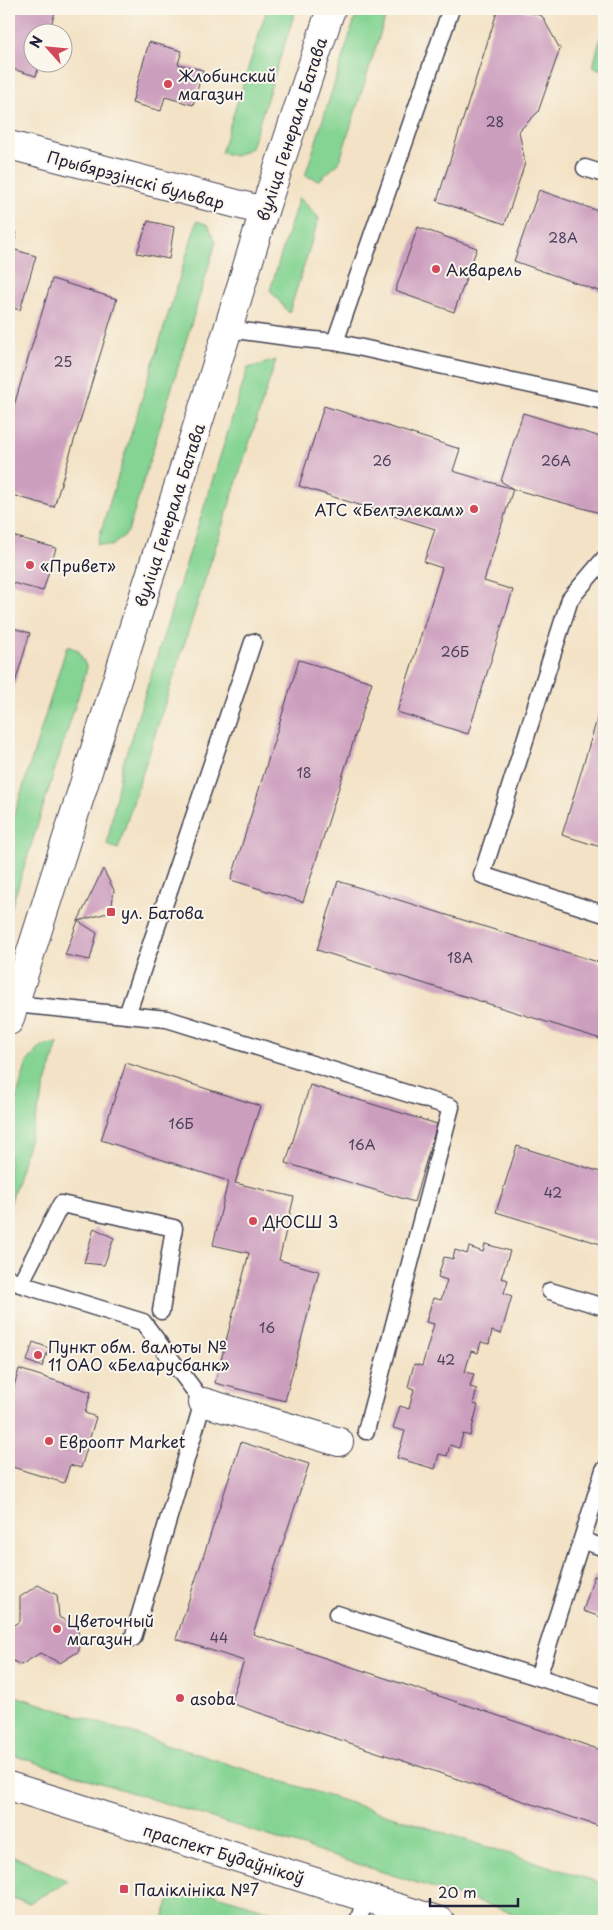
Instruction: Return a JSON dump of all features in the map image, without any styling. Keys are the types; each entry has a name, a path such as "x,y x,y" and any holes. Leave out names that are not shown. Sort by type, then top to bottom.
{"street":[{"name":"вуліца Генерала Батава","path":"12,1013 264,212 331,9"},
{"name":"Прыбярэзінскі бульвар","path":"9,145 264,212"},
{"path":"203,1402 339,1442"},
{"name":"праспект Будаўнікоў","path":"9,1786 362,1910 440,1921"}],"lane":[{"path":"335,342 451,9"},
{"path":"585,168 604,174"},
{"path":"228,329 335,342 604,401"},
{"path":"604,559 570,599 482,875 604,914"},
{"path":"127,1015 253,642"},
{"path":"12,1013 127,1015 167,1019 452,1107 366,1431"},
{"path":"133,1638 203,1402 143,1322 14,1281 61,1204 174,1228 161,1311"},
{"path":"550,1291 604,1307"},
{"path":"538,1678 604,1470"},
{"path":"582,1540 604,1548"},
{"path":"337,1614 604,1698"}],"green space":[{"path":"267,9 296,9 251,148 235,156 221,153"},
{"path":"358,9 388,9 339,163 319,180 305,176"},
{"path":"604,23 604,70 593,67"},
{"path":"299,197 319,218 289,313 270,290"},
{"path":"197,221 208,225 216,242 128,532 112,546 97,544"},
{"path":"276,360 118,849 107,845 121,770 248,368"},
{"path":"67,646 78,650 87,668 9,915 9,832"},
{"path":"58,1043 9,1208 9,1124 27,1062 42,1046"},
{"path":"9,1694 604,1884 604,1921 538,1921 9,1754"},
{"path":"9,1854 68,1881 29,1903 9,1897"},
{"path":"200,1890 304,1921 162,1921 170,1899"}],"building":[{"path":"9,9 56,9 52,22 22,22 22,72 9,68"},
{"path":"498,9 520,9 542,16 560,49 538,112 519,131 525,163 505,224 437,201"},
{"name":"Жлобинский магазин","path":"149,42 182,51 178,64 203,70 193,105 165,97 161,111 132,103"},
{"path":"22,72 37,72 36,76"},
{"path":"539,190 604,213 604,293 514,261"},
{"path":"148,221 174,227 169,259 137,253"},
{"name":"Акварель","path":"418,227 477,248 454,312 395,291"},
{"path":"9,231 17,233 12,249 36,256 20,310 9,307"},
{"path":"52,279 117,299 54,507 9,494 9,422"},
{"path":"324,406 460,449 453,471 513,489 484,581 513,590 468,734 397,712 442,568 424,562 435,529 299,486"},
{"path":"523,413 604,438 604,514 513,489 501,481"},
{"name":"«Привет»","path":"9,535 56,548 43,591 9,582"},
{"path":"9,627 30,633 9,703"},
{"path":"299,660 372,682 303,902 231,880"},
{"path":"604,696 604,848 562,835"},
{"path":"103,869 114,890 111,912 78,921"},
{"path":"338,881 604,964 604,1040 317,950"},
{"path":"78,921 97,933 90,960 65,955"},
{"path":"126,1063 260,1106 235,1183 294,1197 279,1260 319,1271 285,1401 215,1383 249,1253 213,1245 228,1181 101,1140"},
{"path":"310,1085 437,1124 414,1202 286,1163"},
{"path":"517,1146 604,1173 604,1245 496,1212"},
{"path":"94,1228 114,1238 104,1265 84,1263"},
{"path":"485,1244 510,1251 501,1278 508,1280 504,1293 512,1296 501,1334 492,1331 489,1344 481,1342 478,1353 471,1351 465,1372 474,1374 470,1387 477,1389 473,1404 478,1405 470,1436 463,1434 459,1448 450,1445 447,1456 439,1454 435,1469 397,1458 405,1431 393,1428 400,1406 409,1409 414,1389 408,1387 414,1364 422,1366 434,1324 426,1322 433,1298 441,1300 447,1280 438,1277 444,1257 453,1259 455,1250 467,1254 469,1247 483,1252"},
{"name":"Пункт обм. валюты № 11 ОАО «Беларусбанк»","path":"33,1342 49,1348 42,1367 27,1361"},
{"name":"Евроопт Market","path":"19,1369 91,1392 85,1413 96,1417 81,1468 70,1465 64,1483 9,1466 9,1403"},
{"path":"241,1442 309,1464 253,1634 604,1751 604,1828 230,1703 244,1661 176,1639"},
{"path":"594,1576 604,1580 604,1618 583,1611"},
{"path":"38,1585 57,1595 59,1617 78,1628 79,1651 60,1663 40,1653 21,1665 9,1659 9,1628 20,1621 20,1597"}],"place":[{"name":"Жлобинский магазин","path":"168,84"},
{"name":"Акварель","path":"436,269"},
{"name":"АТС «Белтэлекам»","path":"474,509"},
{"name":"«Привет»","path":"30,565"},
{"name":"ул. Батова","path":"111,912"},
{"name":"ДЮСШ 3","path":"253,1221"},
{"name":"Пункт обм. валюты № 11 ОАО «Беларусбанк»","path":"38,1355"},
{"name":"Евроопт Market","path":"49,1441"},
{"name":"Цветочный магазин","path":"57,1629"},
{"name":"asoba","path":"180,1698"},
{"name":"Паліклініка №7","path":"124,1889"}]}
